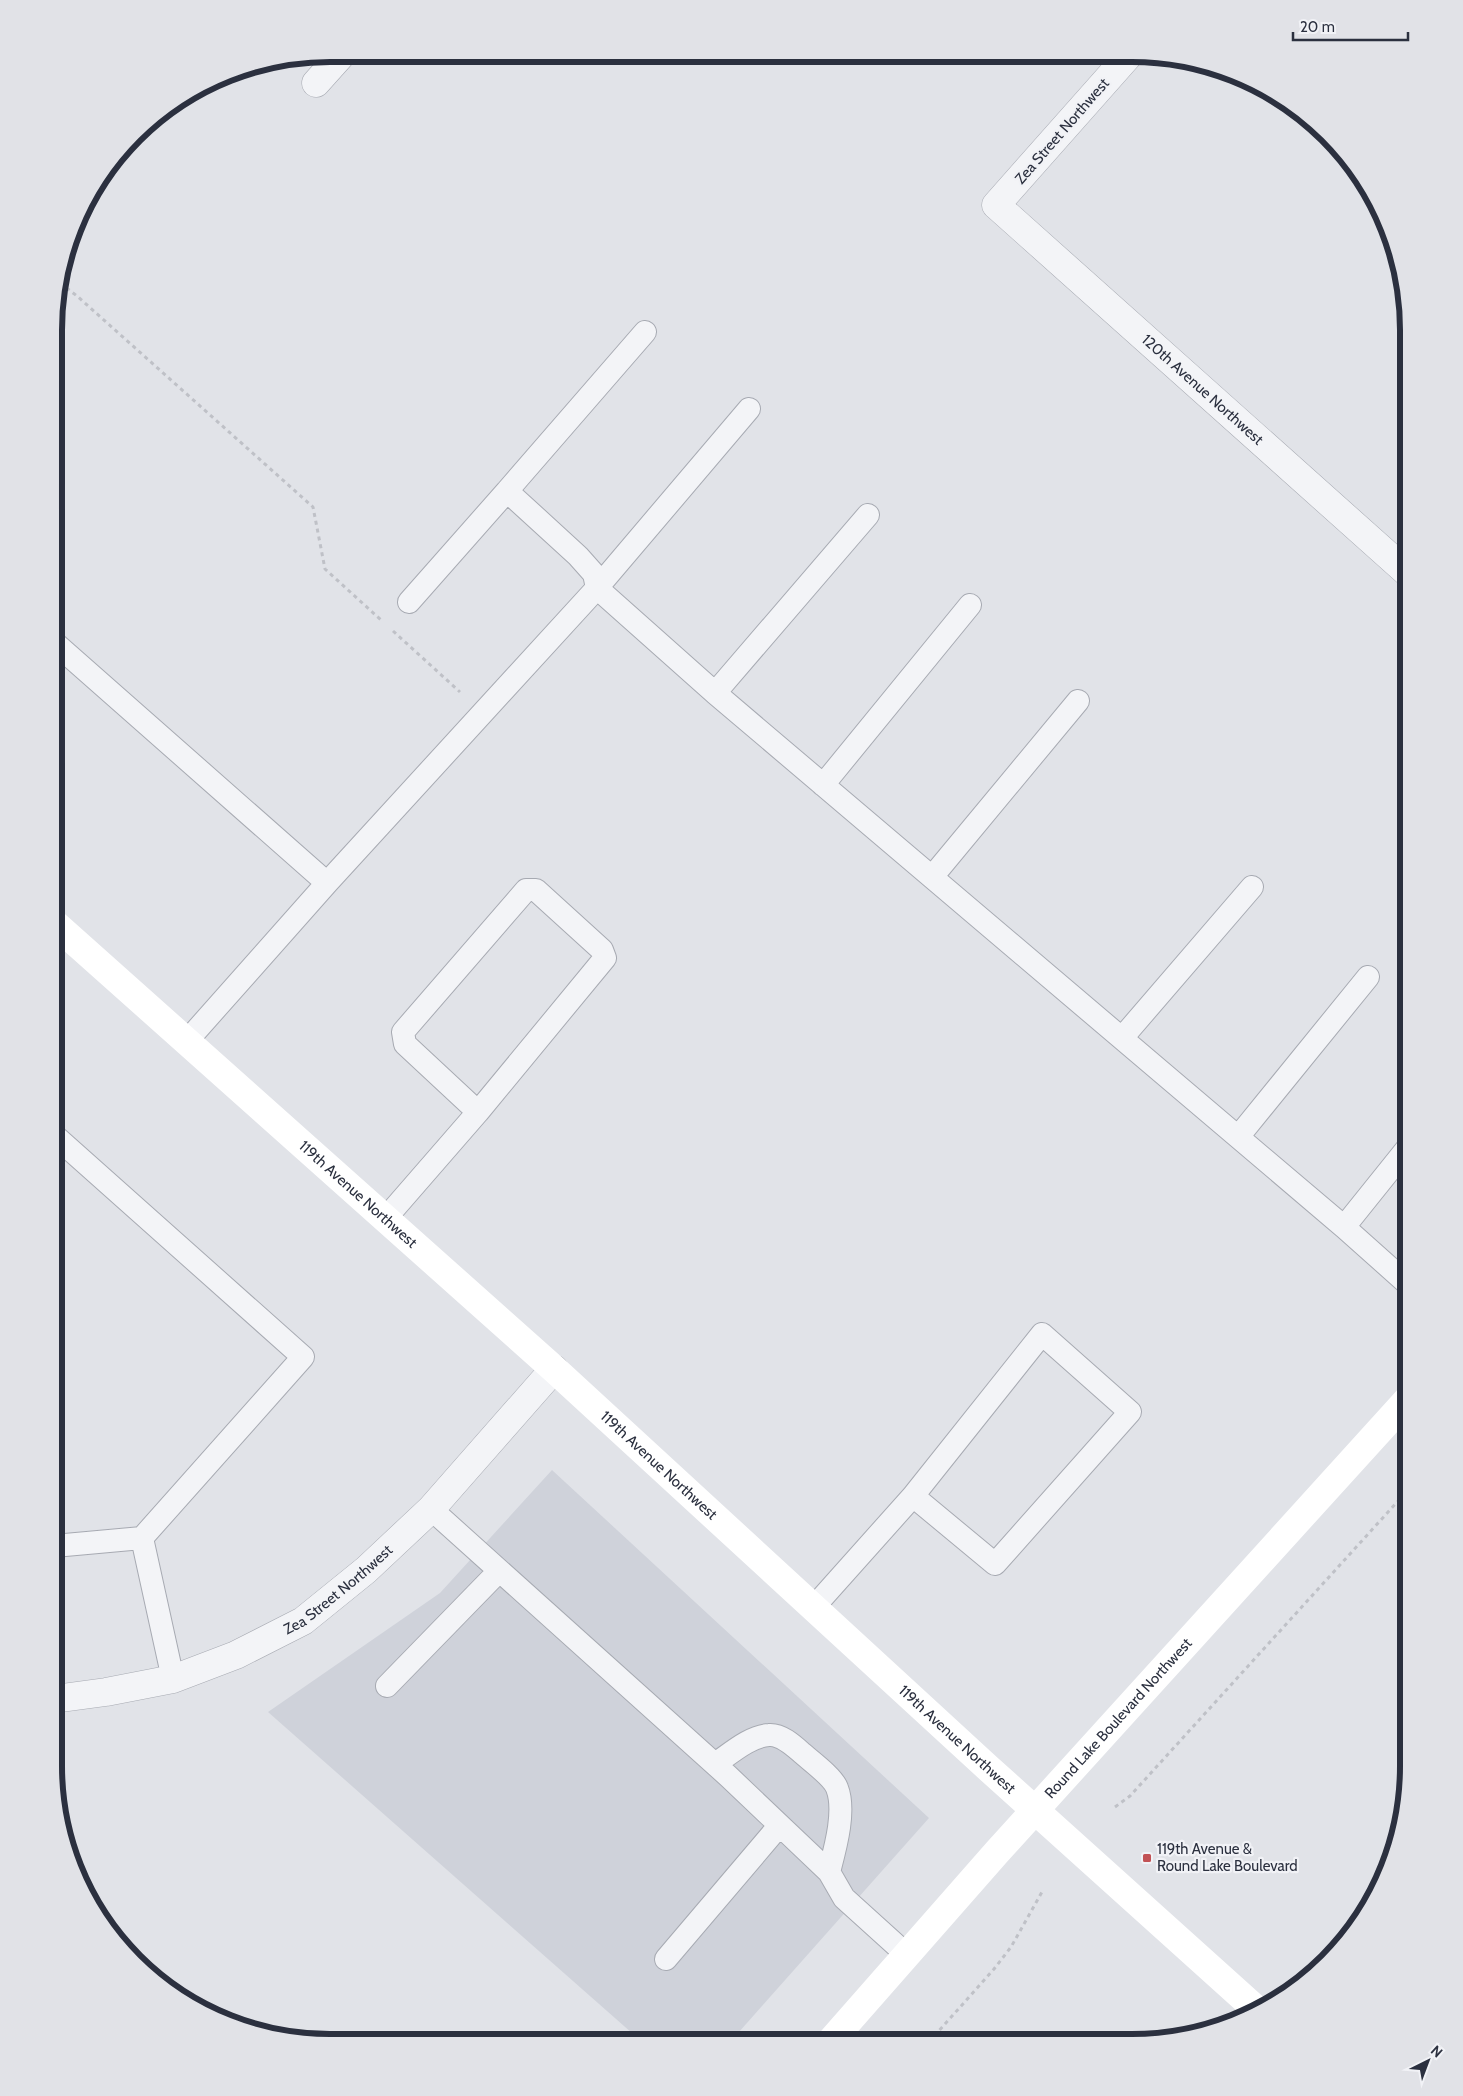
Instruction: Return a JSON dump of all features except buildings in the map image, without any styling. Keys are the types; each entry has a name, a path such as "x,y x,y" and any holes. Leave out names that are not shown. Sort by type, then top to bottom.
{"street":[{"path":"316,83 335,62"},
{"name":"Zea Street Northwest","path":"996,206 1123,62"},
{"name":"120th Avenue Northwest","path":"996,206 1400,566"},
{"name":"119th Avenue Northwest","path":"62,930 554,1369 813,1608 1251,2006"},
{"name":"Zea Street Northwest","path":"62,1698 106,1692 173,1679 236,1655 303,1621 366,1570 431,1509 554,1369"},
{"name":"Round Lake Boulevard Northwest","path":"837,2034 1400,1408"}],"lane":[{"path":"409,602 645,332"},
{"path":"186,1042 597,588 749,409"},
{"path":"507,490 578,556 594,574 597,588 715,693 1344,1227 1400,1277"},
{"path":"715,693 868,515"},
{"path":"823,785 970,605"},
{"path":"62,649 328,883"},
{"path":"932,877 1078,701"},
{"path":"1122,1038 1252,886"},
{"path":"385,1219 478,1112 605,958 602,950 536,890 526,890 403,1032 405,1044 478,1112"},
{"path":"1238,1137 1368,977"},
{"path":"62,1142 303,1357 142,1538 62,1545"},
{"path":"1344,1227 1400,1157"},
{"path":"813,1608 913,1496 1042,1334 1130,1412 995,1564 913,1496"},
{"path":"431,1509 714,1764 829,1872 844,1898 907,1955"},
{"path":"142,1538 173,1679"},
{"path":"387,1686 499,1571"},
{"path":"714,1764 758,1737 770,1734 790,1742 821,1769 837,1787 840,1809 836,1842 829,1872"},
{"path":"666,1959 779,1826"}],"path":[{"path":"66,288 312,507 325,569 382,621"},
{"path":"390,628 483,712"},
{"path":"1115,1807 1130,1796 1400,1499"},
{"path":"936,2034 994,1969 1010,1947 1042,1892"}],"shaded area":[{"path":"552,1470 929,1818 737,2034 633,2034 268,1712 440,1593"}],"place":[{"name":"119th Avenue & Round Lake Boulevard","path":"1147,1858"}]}
